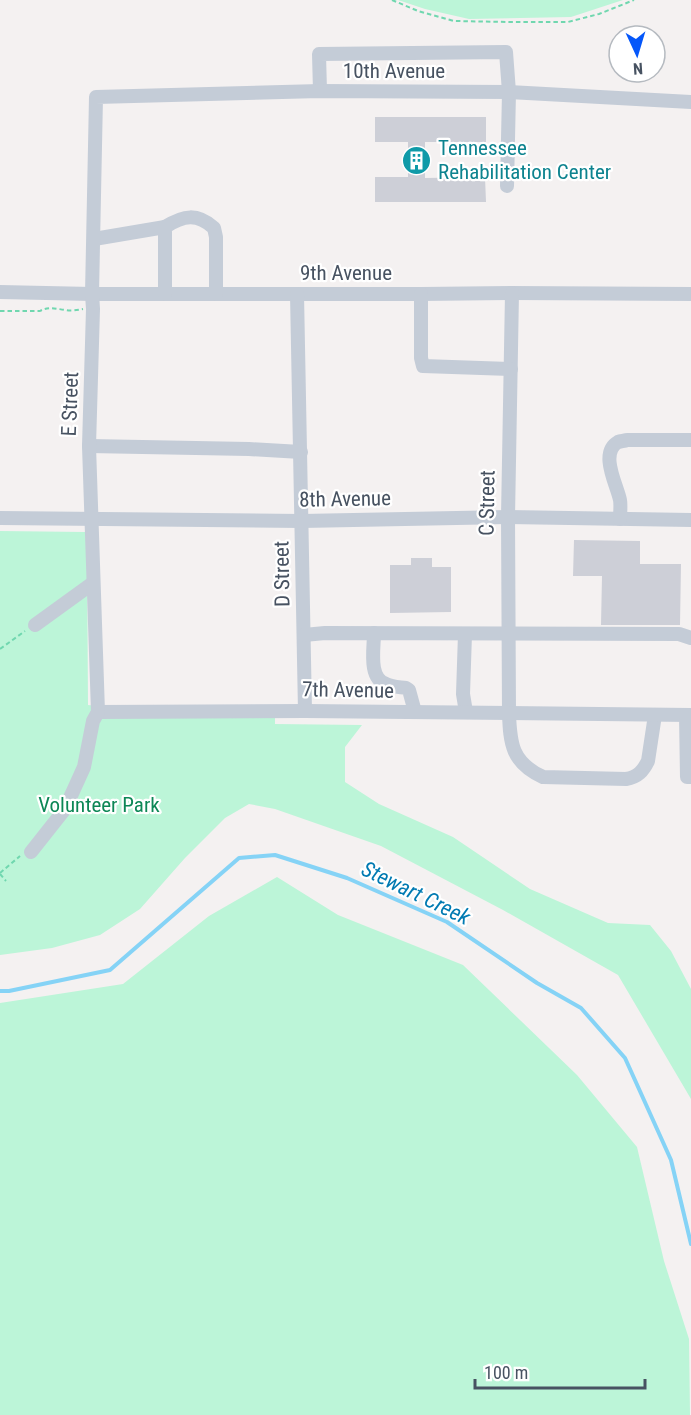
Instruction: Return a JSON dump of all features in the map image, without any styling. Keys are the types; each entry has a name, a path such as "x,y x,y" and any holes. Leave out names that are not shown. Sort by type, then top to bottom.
{"street":[{"path":"320,91 319,54 506,52 509,92 507,186"},
{"name":"10th Avenue","path":"96,97 320,91 509,92 691,102"},
{"name":"E Street","path":"26,854 65,809 84,767 93,721 98,712 89,446 96,97"},
{"path":"94,239 165,227 187,217 199,217 214,228 216,237 216,294"},
{"path":"165,227 165,294"},
{"name":"9th Avenue","path":"0,292 691,294"},
{"name":"C Street","path":"512,292 508,633 509,713 514,752 520,761 543,777 626,779 634,777 641,773 648,761 655,715"},
{"name":"D Street","path":"297,294 305,711"},
{"path":"421,294 423,366 511,369"},
{"path":"620,519 620,501 612,476 610,454 612,447 618,442 627,440 691,440"},
{"path":"89,446 301,452"},
{"name":"8th Avenue","path":"0,518 303,521 508,517 691,520"},
{"path":"35,625 93,583"},
{"path":"304,636 325,633 508,633 679,634 691,638"},
{"path":"374,633 374,670 378,680 383,684 409,690 416,712"},
{"path":"465,633 463,702 466,712"},
{"name":"7th Avenue","path":"98,712 305,711 689,715"},
{"path":"689,715 687,777 691,777"}],"path":[{"path":"392,0 418,11 454,21 568,22 599,14 634,0"},
{"path":"0,311 40,311 42,308 93,309"},
{"path":"0,649 35,625"},
{"path":"6,881 0,874 26,854"}],"green space":[{"path":"398,0 623,0 571,17 469,19"},
{"name":"Volunteer Park","path":"0,531 85,532 88,705 116,708 275,708 275,724 362,725 345,747 345,782 379,804 453,837 530,889 608,923 650,925 671,951 691,989 691,1099 618,975 503,910 381,846 275,809 249,804 225,818 185,858 140,909 100,935 52,948 0,955"},
{"path":"277,877 338,915 463,965 577,1075 637,1147 664,1261 689,1339 690,1415 0,1415 0,1003 123,984 209,916"}],"building":[{"name":"Tennessee Rehabilitation Center","path":"375,117 486,117 486,142 425,142 425,178 485,177 486,202 375,202 375,177 408,177 408,142 375,142"},
{"path":"574,540 640,541 640,564 681,564 680,625 601,625 602,576 573,576"},
{"path":"411,558 432,558 432,567 451,567 451,612 390,613 390,565 411,565"}],"waterway":[{"name":"Stewart Creek","path":"0,991 110,970 239,858 275,855 347,878 447,922 537,983 581,1008 625,1058 671,1160 691,1244"}],"place":[{"name":"Tennessee Rehabilitation Center","path":"417,160"}]}
